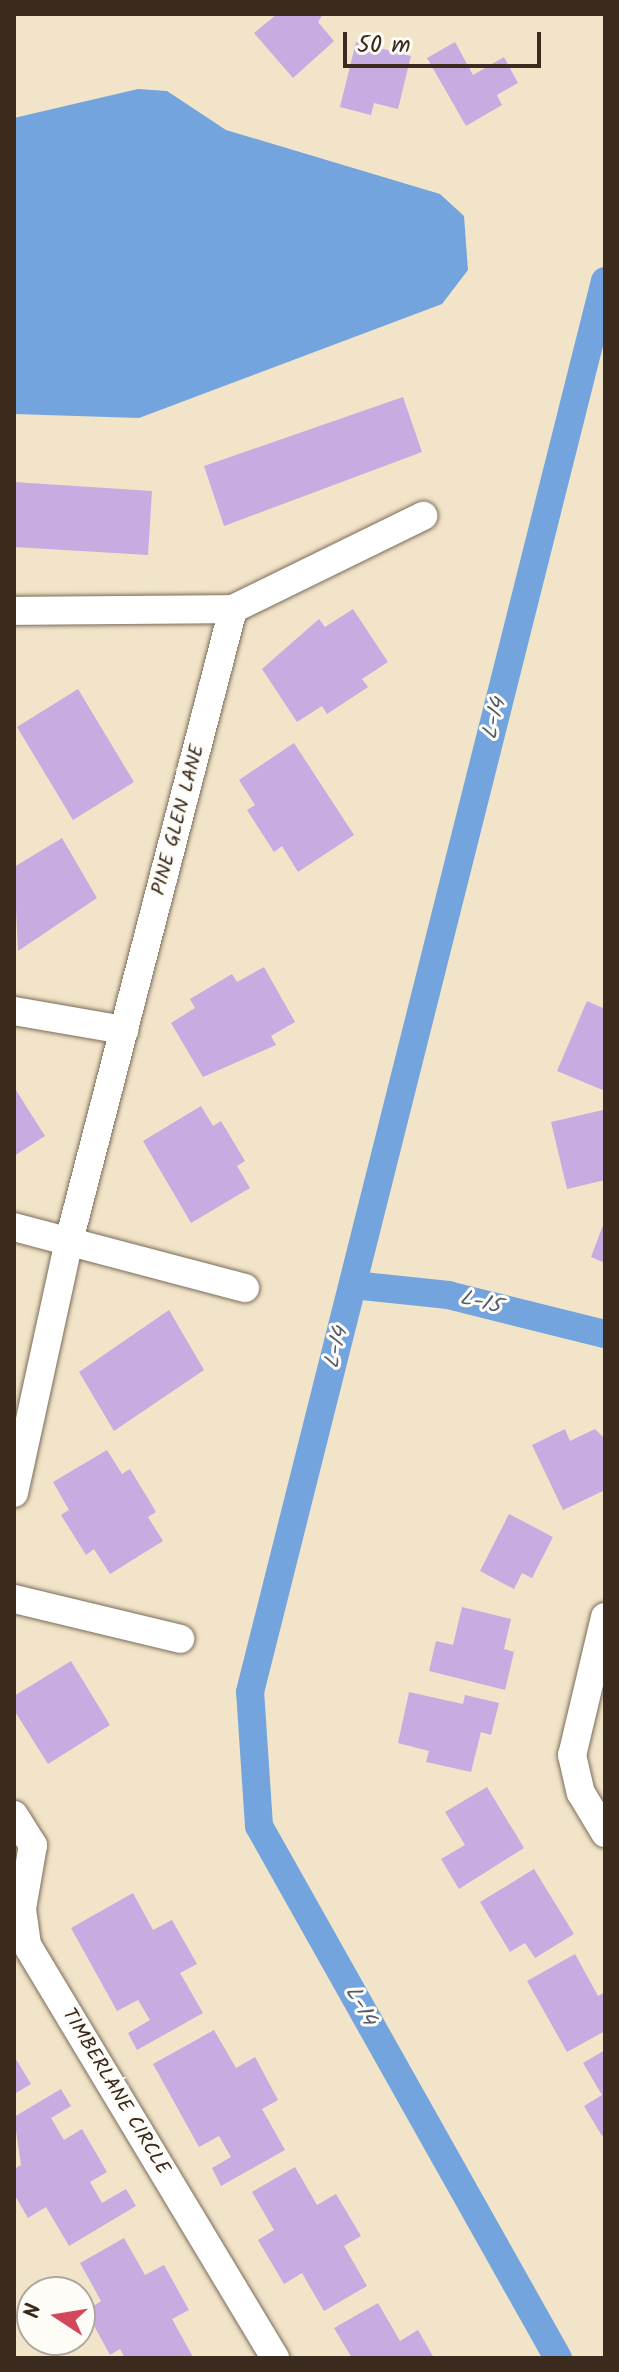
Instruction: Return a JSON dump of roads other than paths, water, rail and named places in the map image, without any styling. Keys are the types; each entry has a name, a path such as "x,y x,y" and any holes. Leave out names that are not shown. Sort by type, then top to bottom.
{"street":[{"path":"14,611 233,609 423,516"},
{"name":"PINE GLEN LANE","path":"14,1493 69,1241 233,609"},
{"path":"14,1011 124,1030"},
{"path":"14,1227 245,1288"},
{"path":"14,1599 180,1639"},
{"path":"605,1617 572,1755 576,1781 605,1833"},
{"name":"TIMBERLANE CIRCLE","path":"14,1815 33,1845 22,1909 27,1945 275,2358"}],"water":[{"path":"138,89 167,91 226,130 440,194 464,216 468,270 442,304 139,418 14,414 14,118"}],"waterway":[{"name":"L-14","path":"558,2358 259,1826 250,1692 605,281"},
{"name":"L-15","path":"353,1285 448,1295 605,1334"}]}
